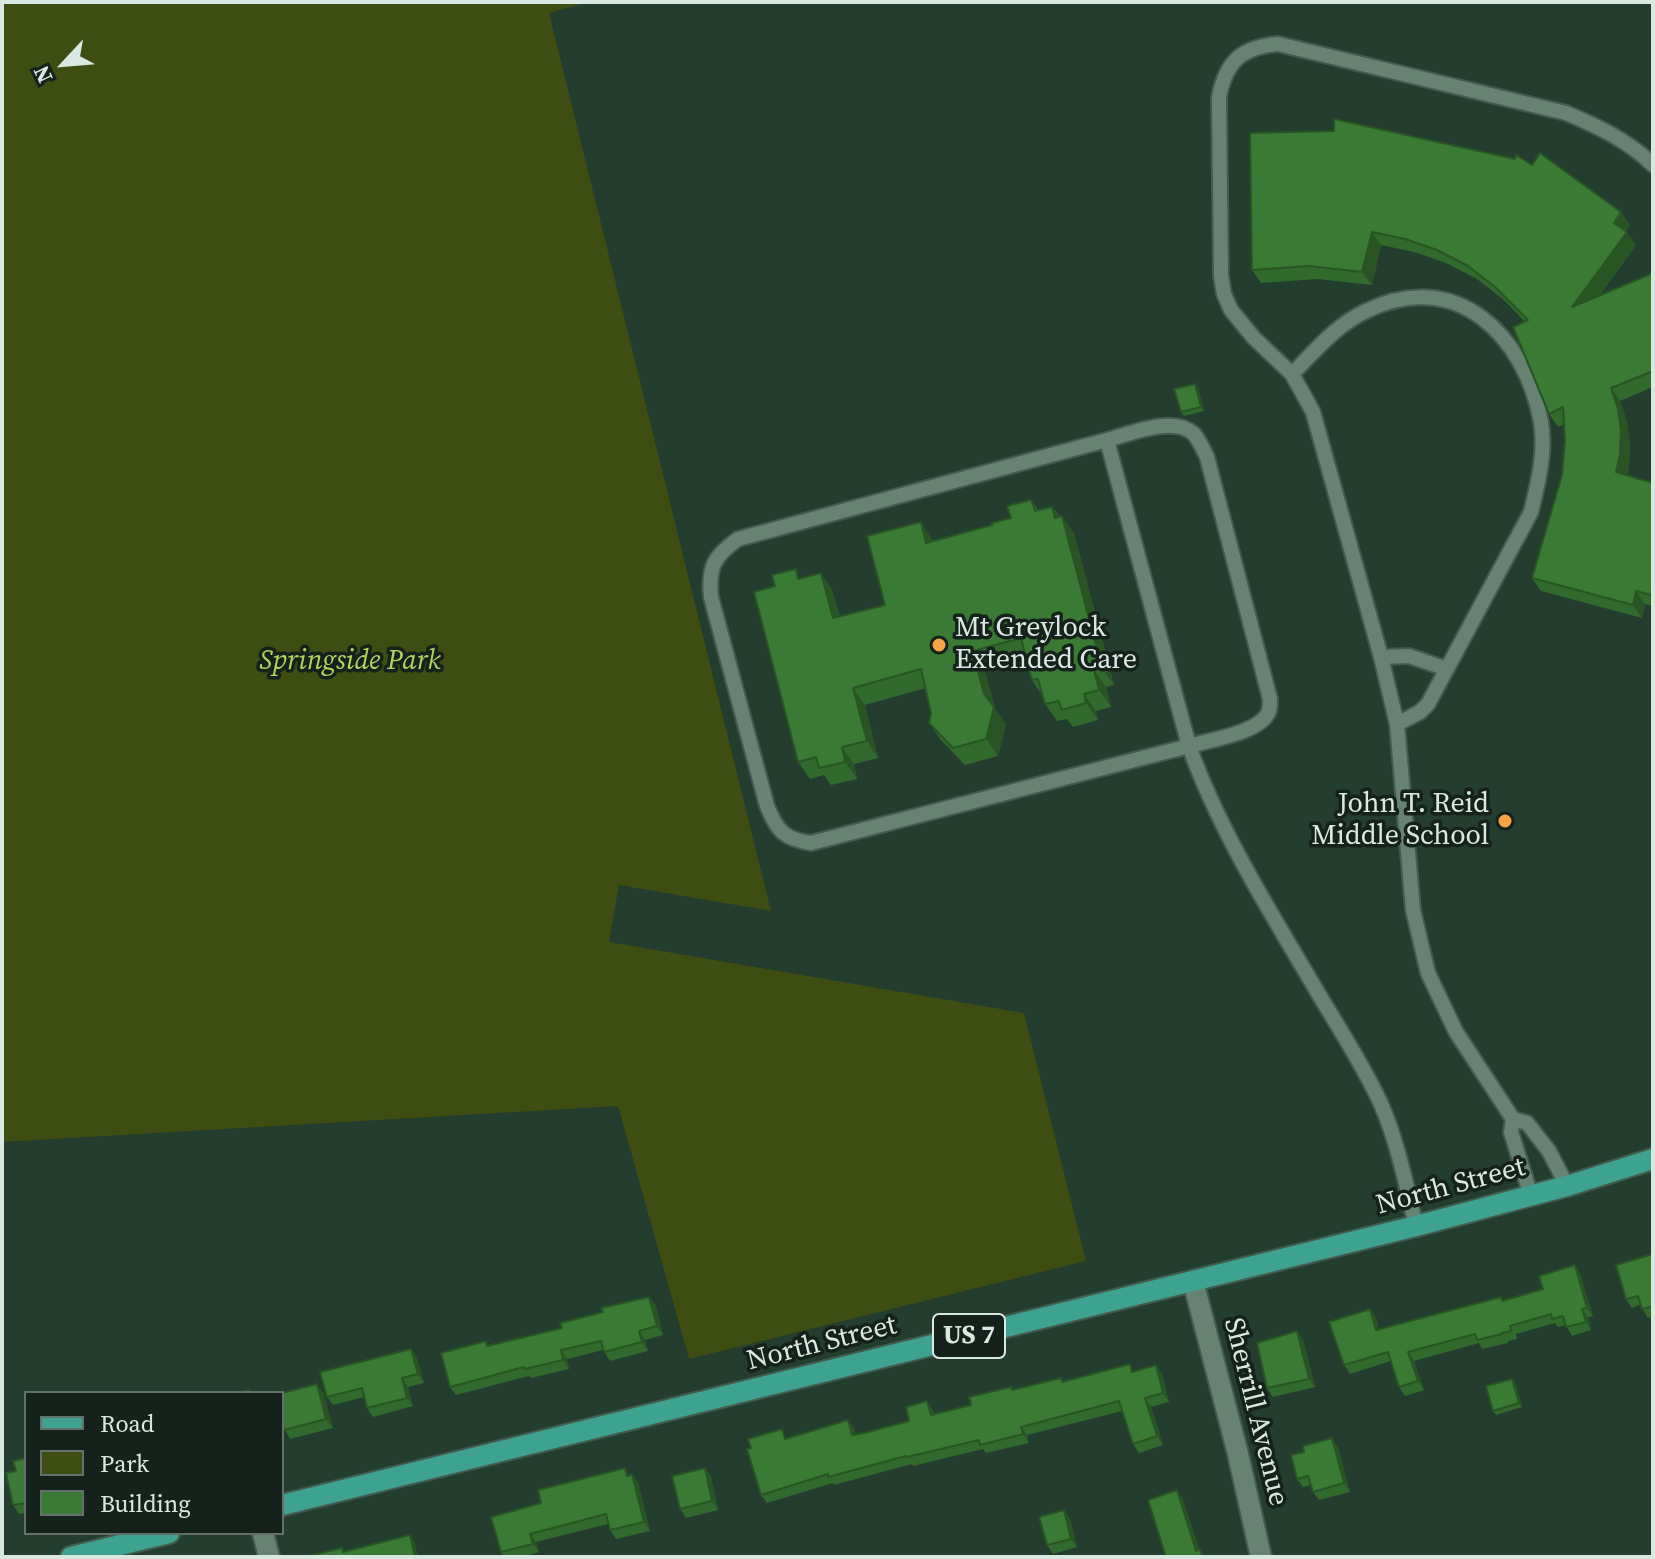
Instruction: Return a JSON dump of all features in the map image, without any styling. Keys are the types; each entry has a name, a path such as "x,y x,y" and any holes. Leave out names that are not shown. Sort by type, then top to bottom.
{"main road":[{"name":"North Street","path":"284,1505 1416,1226 1567,1186 1653,1159"},
{"path":"71,1557 161,1535"}],"street":[{"name":"Sherrill Avenue","path":"1193,1281 1261,1557"},
{"path":"264,1535 269,1557"}],"lane":[{"path":"1567,1186 1549,1151 1527,1123 1513,1119 1456,1032 1428,973 1413,910 1397,724 1313,412 1292,374 1243,326 1224,294 1221,276 1219,97 1227,69 1241,56 1260,46 1278,44 1566,113 1624,142 1653,165"},
{"path":"1292,374 1338,328 1353,318 1387,302 1407,297 1437,297 1459,304 1479,316 1498,331 1514,350 1541,422 1543,447 1531,512 1428,704 1397,724"},
{"path":"1169,425 1181,427 1193,434 1207,457 1270,699 1268,712 1252,728 1189,746 811,843 794,840 780,832 767,806 715,612 709,579 714,563 722,551 738,539 1107,440 1169,425"},
{"path":"1107,440 1189,746 1202,783 1241,859 1370,1081 1394,1138 1416,1226"},
{"path":"1381,657 1409,656 1447,669"},
{"path":"1513,1119 1511,1132 1531,1196"}],"green space":[{"name":"Springside Park","path":"2,2 589,2 549,13 771,911 619,885 609,942 1024,1013 1086,1261 689,1359 618,1106 2,1142"}],"building":[{"path":"1334,119 1515,159 1516,155 1532,165 1540,153 1621,212 1614,223 1627,232 1572,307 1653,273 1653,371 1611,388 1621,431 1616,472 1653,483 1651,595 1636,591 1633,605 1532,578 1562,475 1565,441 1563,407 1549,414 1513,327 1528,320 1495,287 1468,266 1437,250 1372,232 1362,272 1309,266 1252,270 1250,133 1334,131"},
{"path":"1195,384 1201,407 1181,412 1174,389"},
{"name":"Mt Greylock Extended Care","path":"1031,500 1035,511 1052,507 1055,518 1062,516 1102,668 1094,670 1099,690 1084,694 1086,703 1062,710 1059,701 1045,704 1038,679 1032,680 1021,638 973,651 984,694 994,707 986,739 953,748 929,723 931,713 921,669 853,688 867,741 842,747 845,762 819,768 816,757 798,762 754,592 775,586 772,575 796,569 798,579 821,573 833,618 885,605 867,536 921,522 926,543 1011,518 1007,506"},
{"path":"1653,1254 1653,1306 1642,1309 1638,1296 1626,1299 1616,1265"},
{"path":"1575,1265 1587,1308 1582,1309 1586,1322 1566,1327 1563,1316 1552,1319 1551,1314 1510,1326 1511,1331 1502,1334 1477,1340 1475,1334 1408,1352 1418,1381 1399,1387 1388,1352 1344,1365 1329,1322 1370,1309 1376,1330 1501,1297 1502,1301 1543,1289 1539,1276"},
{"path":"649,1297 657,1326 639,1331 642,1342 604,1352 601,1341 561,1350 563,1360 450,1387 441,1353 486,1341 487,1346 562,1328 560,1323 603,1312 601,1308"},
{"path":"1297,1331 1309,1379 1267,1388 1257,1343"},
{"path":"411,1349 418,1374 402,1378 407,1398 367,1408 362,1388 327,1397 320,1372"},
{"path":"1130,1364 1132,1372 1156,1365 1163,1393 1145,1398 1157,1436 1133,1444 1119,1401 1021,1427 1023,1434 980,1445 979,1440 906,1456 828,1477 828,1474 761,1495 747,1449 751,1448 748,1439 782,1429 785,1439 848,1420 852,1435 864,1433 909,1421 906,1407 927,1401 931,1415 971,1405 969,1397 1061,1378 1062,1382"},
{"path":"1512,1379 1519,1403 1493,1411 1486,1386"},
{"path":"317,1384 326,1419 284,1430 284,1392"},
{"path":"1332,1438 1344,1483 1313,1492 1308,1476 1297,1479 1291,1455 1304,1452 1303,1446"},
{"path":"24,1458 24,1503 13,1505 6,1473 16,1471 13,1461"},
{"path":"625,1468 627,1476 632,1474 644,1522 610,1530 606,1514 530,1534 533,1544 501,1552 491,1517 541,1503 538,1490"},
{"path":"705,1468 712,1501 680,1509 672,1476"},
{"path":"1177,1490 1196,1551 1200,1549 1202,1557 1166,1557 1148,1500"},
{"path":"1064,1510 1071,1539 1047,1545 1039,1517"},
{"path":"410,1535 415,1557 305,1557 342,1548 343,1552"}],"place":[{"name":"Mt Greylock Extended Care","path":"939,645"},
{"name":"John T. Reid Middle School","path":"1505,821"}]}
